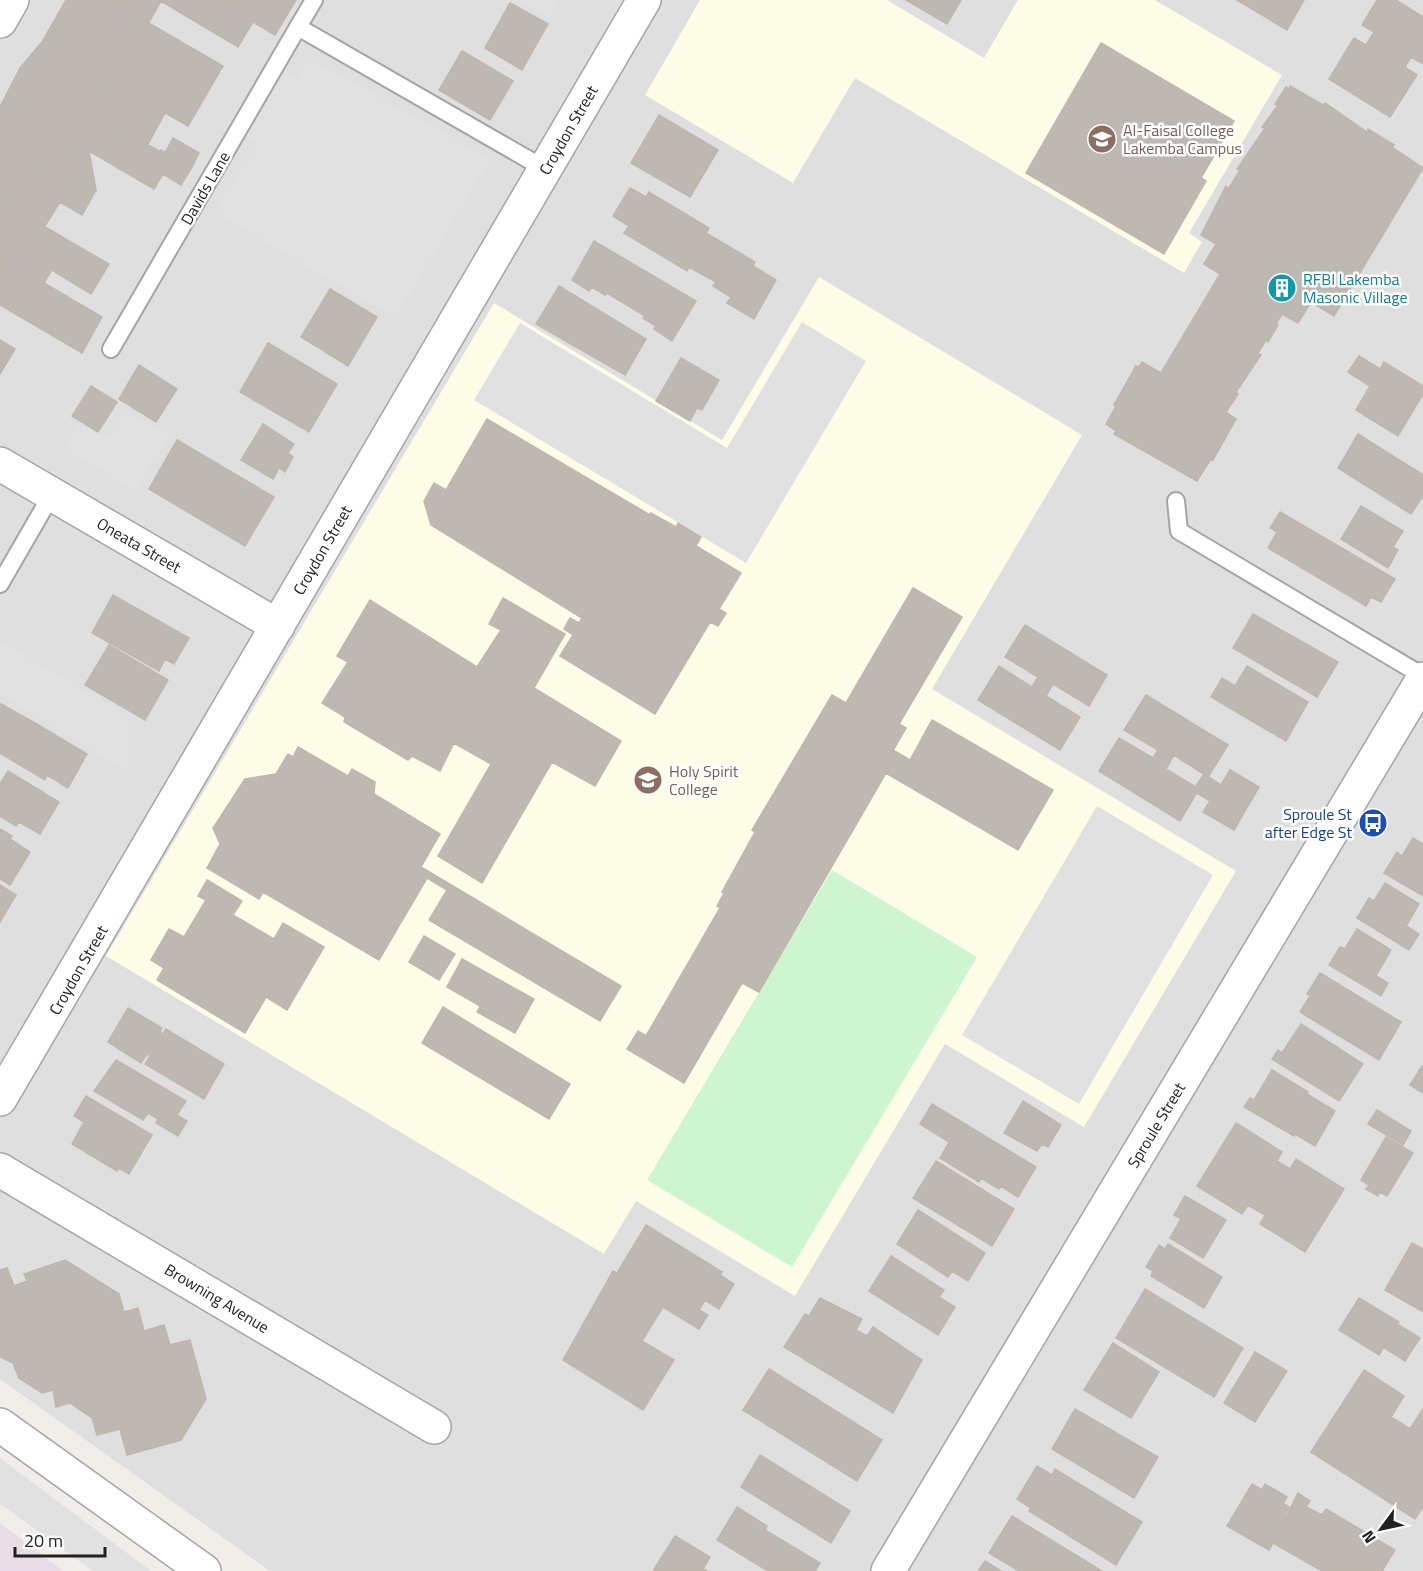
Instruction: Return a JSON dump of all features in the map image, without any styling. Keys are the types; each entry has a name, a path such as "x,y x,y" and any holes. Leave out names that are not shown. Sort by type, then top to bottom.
{"street":[{"path":"0,21 12,0"},
{"name":"Croydon Street","path":"0,1100 644,0"},
{"name":"Oneata Street","path":"0,464 278,626"},
{"name":"Sproule Street","path":"888,1571 1423,677"},
{"name":"Browning Avenue","path":"0,1170 434,1427"},
{"path":"0,1425 204,1571"}],"lane":[{"name":"Davids Lane","path":"111,349 314,0"},
{"path":"298,27 545,169"},
{"path":"0,584 52,494"},
{"path":"1176,501 1179,531 1423,677"}],"shaded area":[{"path":"0,0 1423,0 1423,1571 270,1571 0,1379"},
{"path":"516,0 559,0 548,18"},
{"name":"Al-Faisal College Lakemba Campus","path":"700,0 887,0 984,58 1018,0 1155,0 1282,75 1189,233 1202,242 1184,273 855,78 793,183 645,95"},
{"path":"309,58 490,159 395,318 214,211 259,145 245,137 284,72 298,79"},
{"name":"Holy Spirit College","path":"819,277 1082,435 932,689 1236,871 1084,1127 945,1044 795,1296 636,1201 604,1254 106,956 494,303 722,440"},
{"path":"802,322 866,361 746,563 474,400 520,323 727,448"},
{"path":"124,409 169,436 135,490 66,449 80,424 108,439"},
{"path":"0,642 128,716 126,771 0,694"},
{"path":"1097,806 1213,875 1079,1104 962,1035"},
{"path":"0,1458 151,1571 93,1571 0,1504"},
{"path":"0,1523 63,1571 0,1571"}],"green space":[{"path":"832,870 977,957 792,1267 647,1180"}],"building":[{"path":"66,0 109,0 223,66 188,126 42,42"},
{"path":"109,0 216,0 253,22 238,47 161,1 148,24"},
{"path":"216,0 296,0 275,35"},
{"path":"906,0 961,0 947,24"},
{"path":"1237,0 1304,0 1287,30"},
{"path":"1377,0 1396,0 1423,17 1423,64 1411,57 1405,67 1417,75 1390,117 1329,79 1354,38 1366,45 1374,32 1362,25"},
{"path":"510,3 548,24 522,70 485,48"},
{"path":"42,42 165,113 148,144 20,68"},
{"path":"1101,43 1234,121 1201,178 1206,181 1164,254 1026,173"},
{"path":"462,51 513,81 490,120 439,90"},
{"path":"20,68 159,151 150,166 163,174 154,189 3,101"},
{"name":"RFBI Lakemba Masonic Village","path":"1290,86 1323,105 1325,103 1367,132 1368,129 1394,145 1392,147 1423,168 1334,316 1311,302 1298,323 1282,314 1268,342 1266,340 1258,353 1261,355 1236,392 1238,394 1227,411 1224,411 1236,419 1213,460 1211,459 1197,481 1114,434 1116,431 1106,424 1136,366 1139,367 1142,362 1161,373 1220,274 1204,264 1216,244 1201,235 1226,186 1229,188 1240,170 1237,169 1278,105 1275,104 1286,87 1289,89"},
{"path":"3,101 89,151 96,190 0,134 0,106"},
{"path":"659,115 718,150 690,197 631,163"},
{"path":"0,134 96,190 82,215 60,202 45,226 0,200"},
{"path":"173,138 199,153 192,167 165,153"},
{"path":"161,150 192,167 181,185 150,166"},
{"path":"630,188 646,197 649,192 709,228 706,233 755,262 753,266 776,280 754,319 727,303 731,297 713,286 716,282 689,267 687,271 624,233 629,226 613,216"},
{"path":"0,200 69,241 44,283 0,257"},
{"path":"69,241 109,264 91,294 52,270"},
{"path":"594,241 696,301 672,341 654,329 656,326 643,318 645,316 607,293 605,295 592,287 589,291 572,280"},
{"path":"0,257 102,317 82,353 0,305"},
{"path":"559,286 646,339 625,375 536,324"},
{"path":"330,289 377,317 348,366 301,337"},
{"path":"0,340 15,349 0,374"},
{"path":"268,343 337,384 309,432 240,392"},
{"path":"1359,356 1380,369 1384,362 1423,386 1423,394 1398,436 1356,410 1370,386 1348,372"},
{"path":"681,358 719,380 702,410 697,408 690,421 656,401"},
{"path":"139,365 177,389 156,422 119,399"},
{"path":"91,386 117,402 98,432 72,416"},
{"path":"487,419 650,515 651,513 676,527 678,523 701,537 696,546 741,573 719,609 726,613 718,626 710,622 655,714 560,656 573,635 564,629 570,618 579,623 582,618 431,525 424,501 434,483 446,490"},
{"path":"263,424 294,444 288,453 293,457 285,472 279,468 273,479 241,460"},
{"path":"1358,434 1423,475 1423,496 1411,514 1338,468"},
{"path":"177,440 274,497 245,546 149,489"},
{"path":"1361,506 1403,531 1393,547 1398,550 1388,568 1341,539"},
{"path":"1280,512 1395,579 1381,602 1371,597 1366,606 1268,548 1277,532 1270,528"},
{"path":"913,588 962,617 899,724 906,728 890,756 885,753 877,768 886,773 759,992 742,983 684,1083 627,1049 638,1031 646,1036 720,908 717,906 724,893 722,892 755,832 752,830 832,695 846,703"},
{"path":"113,595 189,638 174,664 165,659 159,671 92,633"},
{"path":"503,598 565,634 534,688 621,741 595,786 552,762 482,883 438,856 491,764 454,743 440,771 412,756 408,760 344,722 345,717 322,703 348,662 337,656 370,600 477,667 501,630 489,624"},
{"path":"1253,614 1338,662 1317,697 1233,648"},
{"path":"1025,625 1107,675 1089,706 1053,684 1046,696 1080,717 1060,750 978,700 999,666 1032,687 1038,677 1005,657"},
{"path":"109,645 168,680 145,720 85,685"},
{"path":"1247,666 1308,702 1286,741 1211,697 1222,678 1235,686"},
{"path":"1146,695 1228,745 1208,777 1174,755 1166,769 1199,789 1180,821 1099,771 1119,738 1153,758 1158,750 1124,730"},
{"path":"1,704 35,723 13,761 0,753"},
{"path":"932,720 1053,790 1018,850 877,768 885,753 890,756 893,750 910,760"},
{"path":"35,723 87,754 68,788 47,775 45,780 13,761"},
{"path":"298,747 348,776 352,769 375,782 374,794 440,834 421,867 621,986 600,1021 429,920 447,890 427,878 379,960 263,892 259,899 207,868 220,844 213,828 245,779 276,774 288,754 293,757"},
{"path":"1230,770 1259,787 1234,830 1203,812 1210,801 1197,793 1199,789 1195,787 1204,774 1221,785"},
{"path":"8,771 59,802 40,834 19,822 16,826 0,816 0,784"},
{"path":"0,829 12,836 10,839 30,852 10,885 0,879"},
{"path":"1413,838 1423,844 1423,896 1384,873 1397,852 1402,856"},
{"path":"207,880 242,901 233,915 274,939 283,923 324,947 287,1010 266,997 245,1033 157,980 164,968 151,960 169,929 184,937 206,900 198,896"},
{"path":"1385,883 1419,904 1406,926 1419,934 1409,950 1357,918 1369,898 1374,901"},
{"path":"0,885 16,895 0,922"},
{"path":"1357,929 1391,950 1376,976 1388,983 1381,996 1329,965 1340,947 1345,949"},
{"path":"424,936 455,954 439,980 409,962"},
{"path":"462,959 496,978 480,1006 447,987"},
{"path":"1320,973 1401,1022 1379,1060 1300,1012 1310,996 1307,994"},
{"path":"496,978 534,999 515,1033 477,1012"},
{"path":"443,1007 570,1084 549,1119 422,1043"},
{"path":"128,1008 162,1028 160,1032 163,1034 166,1029 224,1064 204,1099 145,1064 150,1056 147,1054 141,1063 108,1042"},
{"path":"1301,1024 1363,1064 1339,1101 1272,1059 1278,1050 1282,1053"},
{"path":"116,1060 186,1101 177,1115 187,1121 178,1136 156,1123 158,1119 148,1113 143,1120 94,1091"},
{"path":"1423,1067 1423,1093 1410,1085"},
{"path":"1272,1070 1308,1092 1294,1116 1302,1122 1294,1136 1244,1107 1250,1098 1254,1100"},
{"path":"1307,1094 1335,1111 1315,1146 1295,1134 1302,1122 1294,1116"},
{"path":"86,1096 152,1135 129,1174 119,1168 117,1171 72,1144 84,1122 74,1116"},
{"path":"1023,1101 1061,1125 1048,1147 1042,1144 1037,1151 1004,1133"},
{"path":"932,1104 1036,1167 1018,1197 1001,1186 999,1189 981,1178 979,1182 940,1158 949,1142 920,1124"},
{"path":"1377,1110 1411,1131 1403,1145 1368,1124"},
{"path":"1236,1123 1282,1152 1277,1161 1290,1169 1296,1159 1344,1189 1305,1252 1260,1224 1265,1215 1248,1205 1242,1214 1197,1186"},
{"path":"1386,1137 1413,1153 1387,1196 1380,1192 1378,1196 1366,1189 1369,1185 1361,1180"},
{"path":"936,1161 1014,1209 992,1246 913,1198"},
{"path":"1185,1196 1226,1220 1203,1258 1170,1238 1181,1219 1174,1215"},
{"path":"918,1210 985,1253 968,1281 952,1271 948,1277 897,1244"},
{"path":"646,1225 722,1272 720,1275 734,1284 719,1309 705,1300 699,1310 708,1315 699,1329 663,1307 642,1341 674,1360 643,1410 563,1360 613,1271 617,1273"},
{"path":"1412,1243 1423,1249 1423,1312 1385,1290"},
{"path":"1168,1244 1222,1277 1204,1308 1151,1276 1153,1271 1146,1267 1159,1245 1165,1249"},
{"path":"891,1256 944,1290 939,1297 955,1307 938,1335 869,1291"},
{"path":"65,1260 119,1294 124,1312 138,1308 144,1331 164,1325 170,1345 190,1340 206,1399 181,1440 127,1455 120,1429 97,1435 92,1418 70,1403 56,1407 53,1390 42,1393 19,1378 13,1363 0,1357 0,1270 7,1268 14,1286 27,1281 24,1274"},
{"path":"1145,1289 1243,1348 1214,1397 1116,1338"},
{"path":"820,1298 862,1319 856,1330 867,1336 873,1327 922,1360 893,1413 784,1347 805,1314 809,1316"},
{"path":"1359,1298 1399,1322 1379,1355 1339,1330"},
{"path":"1397,1324 1420,1338 1405,1361 1383,1347"},
{"path":"1113,1343 1159,1372 1131,1418 1084,1390"},
{"path":"1255,1352 1287,1371 1255,1422 1224,1403"},
{"path":"769,1369 882,1440 857,1481 743,1410"},
{"path":"1364,1370 1404,1396 1391,1417 1410,1429 1423,1409 1423,1507 1415,1519 1311,1452"},
{"path":"1075,1409 1158,1457 1134,1498 1052,1449"},
{"path":"760,1455 850,1511 831,1543 741,1487"},
{"path":"1037,1466 1052,1475 1055,1469 1142,1522 1116,1565 1029,1511 1031,1508 1017,1499"},
{"path":"1252,1484 1262,1490 1265,1484 1287,1497 1283,1503 1289,1507 1285,1515 1288,1517 1269,1550 1227,1526"},
{"path":"1298,1493 1310,1501 1306,1507 1322,1515 1326,1509 1395,1550 1382,1571 1322,1571 1273,1543"},
{"path":"737,1507 767,1526 765,1530 820,1563 815,1571 768,1571 717,1540"},
{"path":"1012,1516 1102,1571 1019,1571 989,1553"},
{"path":"675,1536 710,1557 703,1569 707,1571 653,1571"},
{"path":"985,1561 1001,1571 978,1571"}],"place":[{"name":"Al-Faisal College Lakemba Campus","path":"1102,139"},
{"name":"RFBI Lakemba Masonic Village","path":"1282,288"},
{"name":"Holy Spirit College","path":"648,780"},
{"name":"Sproule St after Edge St","path":"1373,823"}]}
